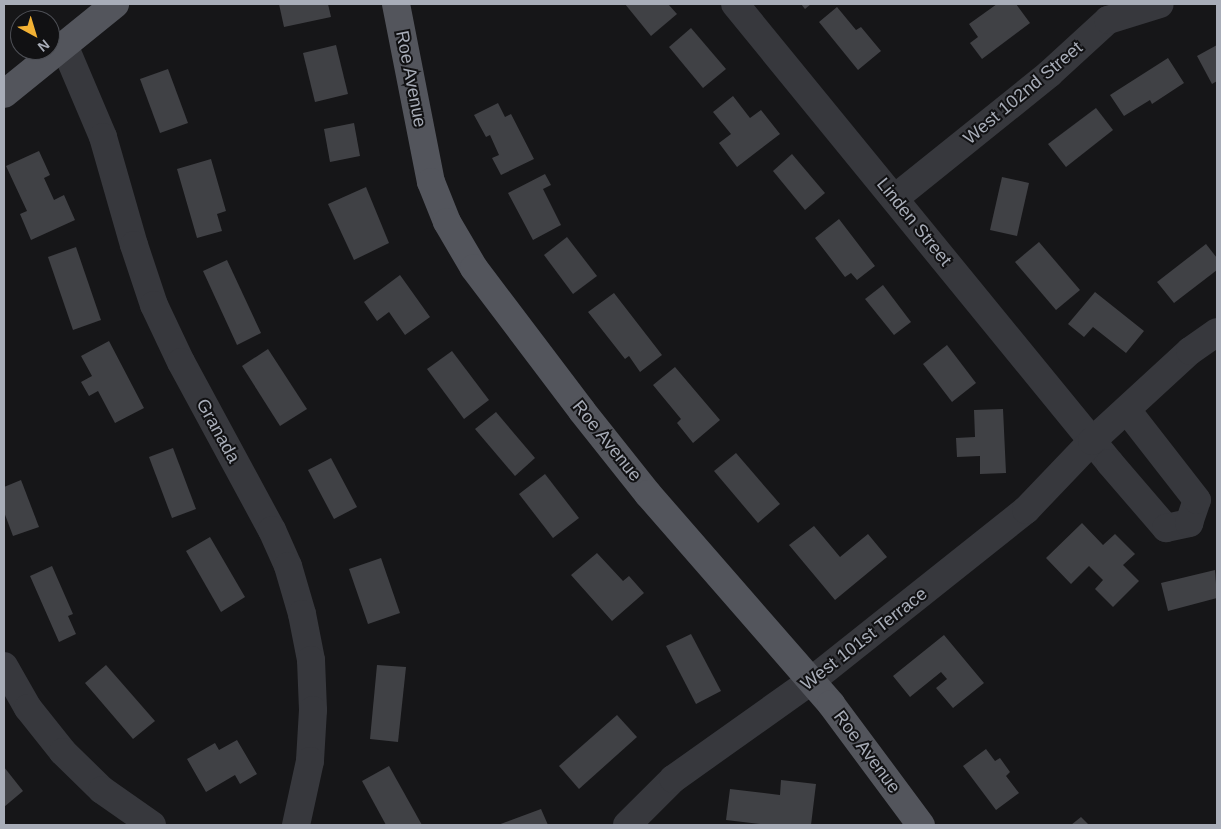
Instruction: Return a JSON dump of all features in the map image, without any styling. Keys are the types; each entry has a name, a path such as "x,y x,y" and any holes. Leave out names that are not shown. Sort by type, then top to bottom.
{"main road":[{"path":"4,94 115,4"},
{"name":"Roe Avenue","path":"396,4 431,182 447,222 474,268 582,411 648,494 812,681 872,757 920,825"}],"street":[{"name":"Linden Street","path":"736,4 1092,441"},
{"name":"West 102nd Street","path":"894,198 1049,74 1111,12 1160,4"},
{"name":"Granada","path":"64,45 103,137 134,245 154,305 180,362 272,530 288,566 302,614 311,660 314,710 310,761 296,825"},
{"name":"West 101st Terrace","path":"627,825 673,779 812,681 1026,510 1092,441 1190,351 1217,332"},
{"path":"1092,441 1166,528 1189,523 1197,500 1127,410"},
{"path":"4,666 28,708 63,752 102,790 152,825"}],"building":[{"path":"279,4 328,4 331,17 284,27"},
{"path":"625,4 668,4 677,14 651,36"},
{"path":"801,4 811,4 805,9"},
{"path":"997,4 1016,4 1030,23 982,59 970,43 978,37 969,24"},
{"path":"837,7 856,30 861,27 881,51 858,70 819,22"},
{"path":"691,28 726,69 703,88 669,47"},
{"path":"336,45 348,94 315,102 303,53"},
{"path":"1217,45 1217,81 1212,84 1197,56"},
{"path":"1168,58 1184,83 1152,104 1150,100 1124,116 1110,95"},
{"path":"168,69 188,123 160,133 140,79"},
{"path":"733,96 750,118 761,110 780,134 737,167 719,143 731,134 713,112"},
{"path":"498,103 505,117 511,114 534,159 501,175 492,158 499,155 490,135 486,137 474,115"},
{"path":"1096,108 1113,130 1066,167 1048,144"},
{"path":"354,123 360,156 330,162 324,129"},
{"path":"39,151 50,175 44,178 54,200 64,195 75,220 31,240 20,214 27,211 6,166"},
{"path":"792,154 825,193 805,210 773,171"},
{"path":"211,159 226,211 217,214 222,231 197,238 177,169"},
{"path":"545,174 551,185 543,189 561,225 533,240 508,193"},
{"path":"1002,177 1029,183 1017,236 990,230"},
{"path":"366,187 389,243 354,260 328,204"},
{"path":"839,219 875,266 857,280 851,273 845,277 815,238"},
{"path":"567,237 597,276 573,294 544,255"},
{"path":"1039,242 1080,290 1056,310 1015,262"},
{"path":"1206,244 1217,258 1217,270 1174,303 1157,282"},
{"path":"76,247 101,320 73,330 48,257"},
{"path":"227,260 261,333 237,345 203,271"},
{"path":"400,275 430,317 405,335 389,312 377,321 364,302"},
{"path":"883,285 911,322 894,335 865,299"},
{"path":"1095,292 1144,331 1126,353 1093,327 1084,337 1068,324"},
{"path":"614,293 662,355 640,372 629,356 625,359 588,312"},
{"path":"109,341 144,408 115,423 98,391 89,396 81,382 92,376 81,356"},
{"path":"947,345 976,383 952,402 923,364"},
{"path":"268,349 307,409 280,426 242,366"},
{"path":"452,351 489,400 464,419 427,369"},
{"path":"675,367 720,420 693,443 677,423 681,419 653,385"},
{"path":"1003,409 1006,473 980,474 980,456 957,457 956,438 975,437 974,410"},
{"path":"496,412 535,458 515,476 475,429"},
{"path":"173,448 196,509 172,518 149,457"},
{"path":"736,453 780,504 758,523 714,471"},
{"path":"331,458 357,507 334,519 308,470"},
{"path":"545,474 579,518 553,538 519,494"},
{"path":"21,480 39,527 13,536 4,512 4,487"},
{"path":"1082,523 1103,545 1115,534 1135,554 1123,565 1139,581 1113,607 1095,589 1103,580 1089,566 1071,584 1046,558"},
{"path":"814,526 840,557 868,534 887,557 835,600 789,545"},
{"path":"210,537 245,597 221,612 186,551"},
{"path":"597,553 623,581 629,576 644,593 612,621 571,575"},
{"path":"381,558 400,613 368,624 349,569"},
{"path":"52,566 73,614 68,616 76,634 59,642 30,576"},
{"path":"1215,570 1217,598 1168,611 1161,583"},
{"path":"691,634 721,691 696,704 666,646"},
{"path":"944,635 984,683 953,708 936,688 947,679 941,672 910,697 893,676"},
{"path":"106,665 155,721 133,739 85,683"},
{"path":"377,665 406,667 398,742 370,739"},
{"path":"617,715 637,737 579,789 559,766"},
{"path":"237,740 257,774 240,784 235,775 206,792 187,759 215,743 219,750"},
{"path":"986,749 995,761 1000,758 1010,772 1006,776 1019,793 996,810 963,766"},
{"path":"389,766 422,825 386,825 362,781"},
{"path":"4,767 23,791 4,807"},
{"path":"781,780 816,784 811,825 768,825 726,820 730,789 780,795"},
{"path":"541,809 548,825 498,825"},
{"path":"1081,817 1089,825 1071,825"}]}
